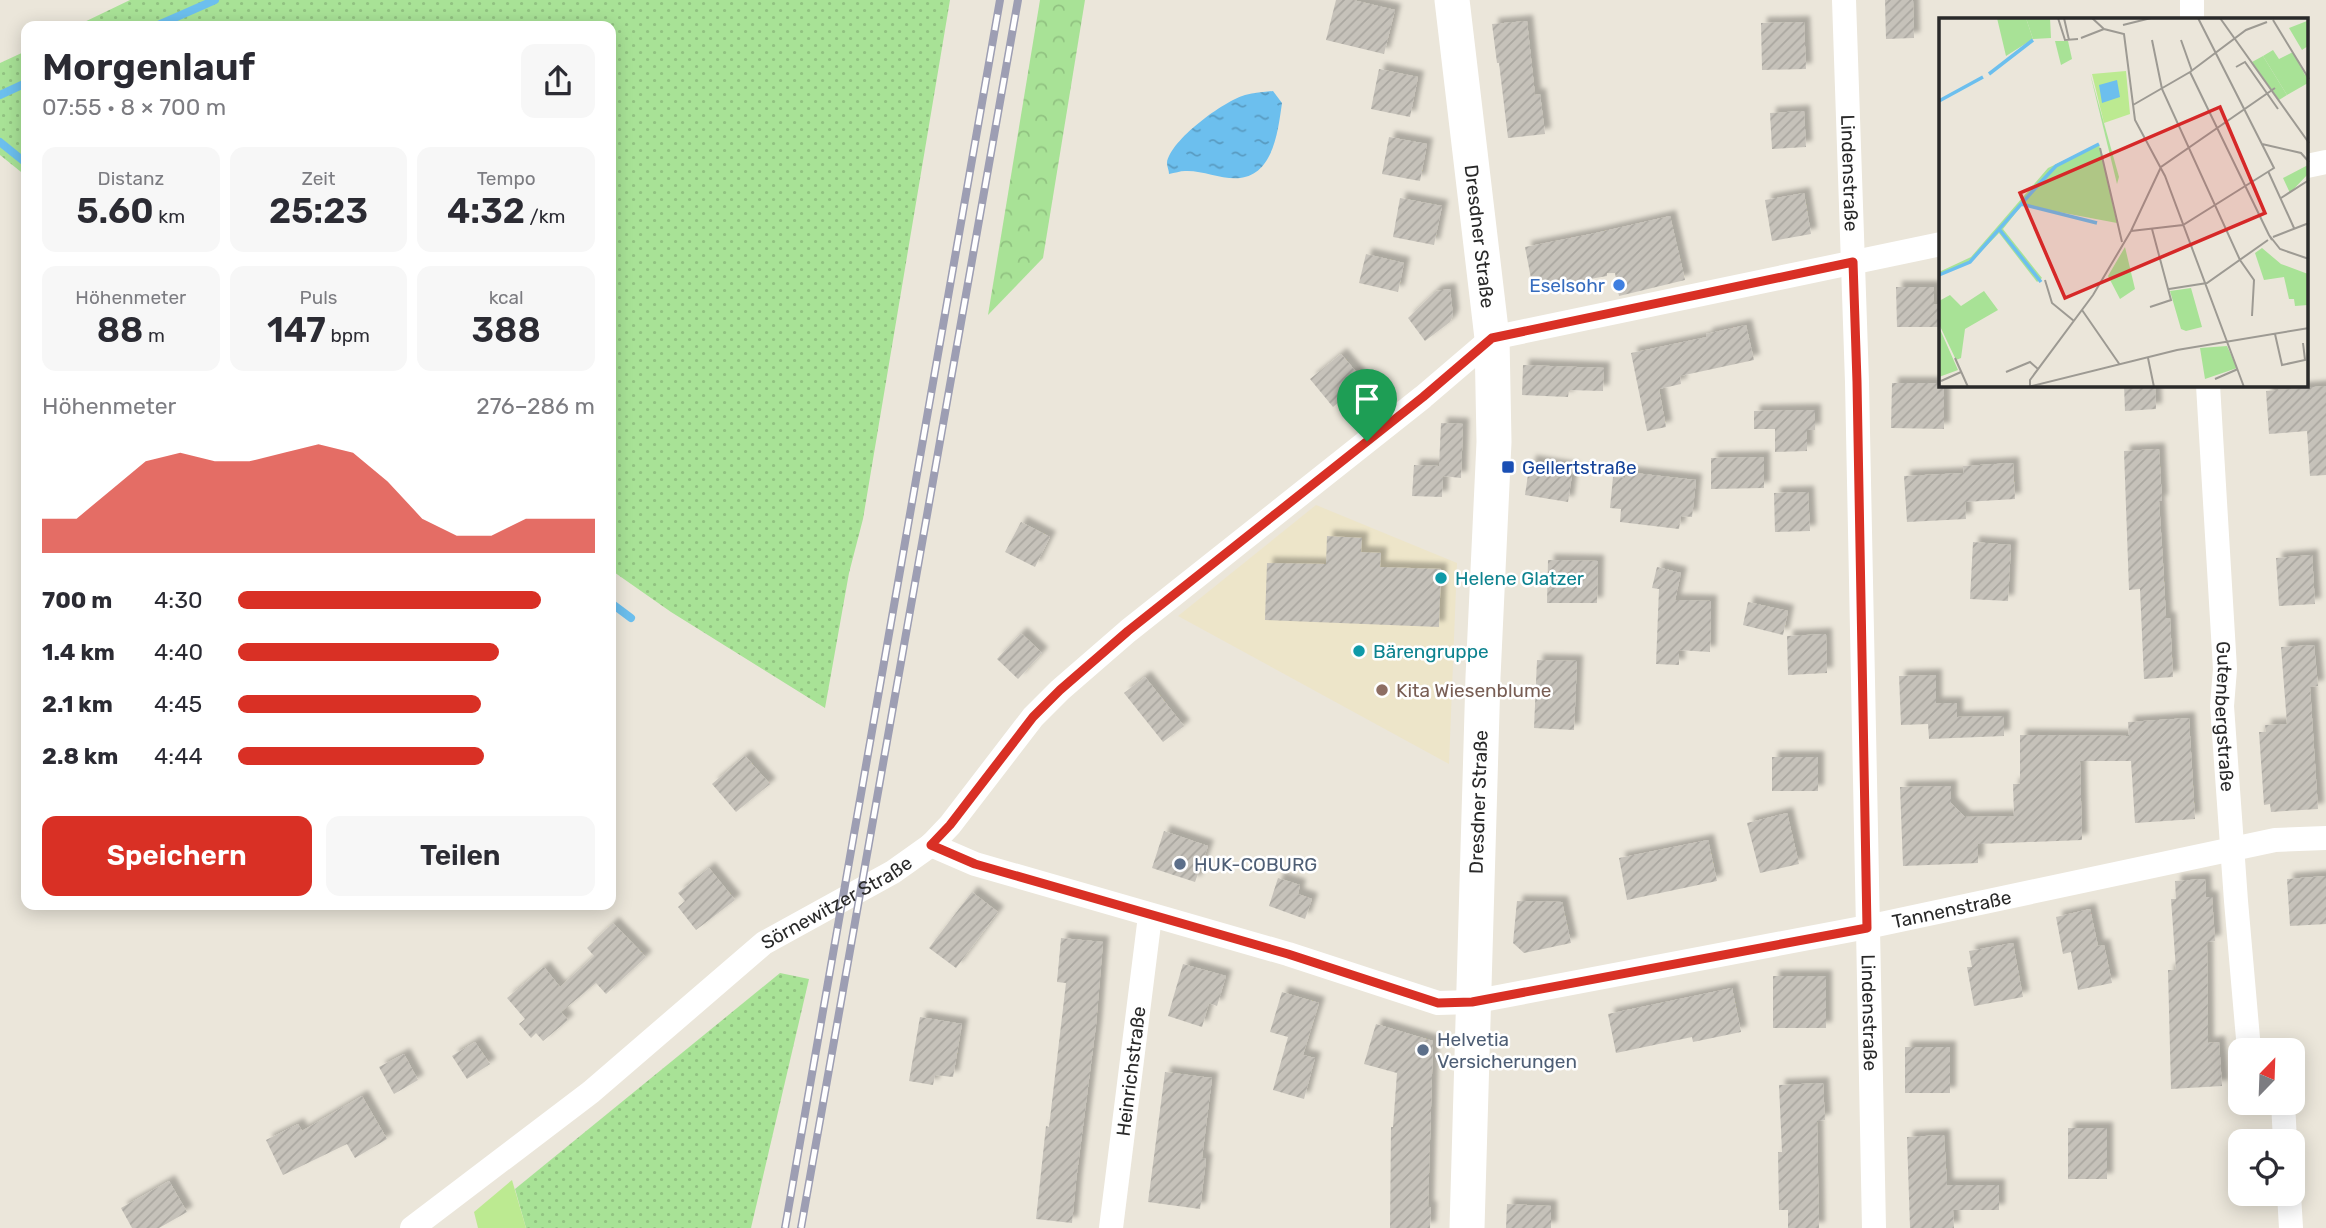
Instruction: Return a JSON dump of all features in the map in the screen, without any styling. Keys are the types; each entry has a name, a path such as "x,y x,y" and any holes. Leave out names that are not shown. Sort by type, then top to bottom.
{"main road":[{"name":"Dresdner Straße","path":"1452,0 1492,338 1494,442 1483,663 1467,1228"}],"street":[{"name":"Lindenstraße","path":"1844,0 1857,382 1874,1228"},
{"path":"2192,0 2192,18"},
{"path":"2308,166 2326,162"},
{"path":"1492,338 1939,244"},
{"name":"Sörnewitzer Straße","path":"412,1228 591,1092 764,943 893,872 931,845 950,825 1033,717 1060,690 1128,631 1423,397 1492,338"},
{"name":"Gutenbergstraße","path":"2208,387 2225,669 2222,706 2248,1038"},
{"name":"Tannenstraße","path":"931,845 975,864 1288,954 1438,1003 1472,1002 1867,928 2275,840 2326,838"},
{"name":"Heinrichstraße","path":"1111,1228 1150,916"},
{"path":"2290,1206 2291,1228"}],"shaded area":[{"name":"Kita Wiesenblume","path":"1316,505 1457,563 1449,764 1178,616"}],"green space":[{"path":"130,0 950,0 863,519 849,573 825,708 671,612 616,574 616,21 86,21"},
{"path":"1040,0 1085,0 1043,258 988,315"},
{"path":"21,53 21,172 0,155 0,63"},
{"path":"780,973 809,979 751,1228 526,1228 515,1189"},
{"path":"512,1180 526,1228 478,1228 474,1212"}],"water":[{"path":"1273,91 1282,103 1279,126 1272,149 1260,168 1251,175 1240,178 1192,171 1169,174 1167,163 1170,154 1199,123 1224,105 1245,95"}],"building":[{"path":"1336,0 1353,0 1395,10 1384,54 1326,40"},
{"path":"1885,0 1913,0 1914,38 1886,39"},
{"path":"1527,21 1535,95 1540,94 1545,134 1508,138 1492,24"},
{"path":"1804,22 1806,69 1762,70 1761,23"},
{"path":"1379,69 1418,77 1410,117 1371,109"},
{"path":"1804,111 1806,147 1772,149 1770,113"},
{"path":"1389,137 1427,144 1420,181 1382,174"},
{"path":"1804,193 1811,234 1772,241 1765,200"},
{"path":"1400,198 1442,206 1434,245 1393,237"},
{"path":"1670,216 1685,280 1619,296 1615,273 1533,289 1525,247"},
{"path":"1366,254 1404,263 1398,292 1359,283"},
{"path":"1896,287 1934,287 1934,304 1939,304 1939,327 1897,327"},
{"path":"1450,289 1453,315 1450,322 1425,341 1408,318 1436,291"},
{"path":"1746,325 1754,360 1680,376 1681,384 1659,389 1666,427 1647,431 1631,353 1707,337 1706,334"},
{"path":"1341,354 1364,381 1333,407 1310,379"},
{"path":"1523,365 1604,368 1603,391 1569,390 1568,397 1522,395"},
{"path":"1892,383 1939,383 1939,387 1944,387 1944,429 1891,428"},
{"path":"2326,386 2326,475 2310,476 2307,431 2269,434 2266,391"},
{"path":"2124,387 2155,387 2156,409 2125,411"},
{"path":"1815,410 1815,430 1807,430 1807,451 1775,452 1775,429 1754,429 1754,411"},
{"path":"1441,423 1463,424 1461,478 1443,476 1442,497 1412,496 1414,465 1439,466"},
{"path":"2159,449 2162,501 2159,501 2166,618 2170,618 2173,677 2144,679 2140,589 2129,590 2124,451"},
{"path":"1764,457 1764,488 1711,489 1711,458"},
{"path":"1530,461 1573,468 1568,502 1525,495"},
{"path":"2013,463 2015,499 1965,502 1966,519 1907,522 1904,476 1964,473 1963,466"},
{"path":"1626,472 1696,480 1692,517 1681,516 1679,529 1620,522 1621,509 1610,508 1613,477 1625,478"},
{"path":"1808,492 1810,531 1775,532 1774,493"},
{"path":"1021,522 1050,537 1035,567 1005,552"},
{"path":"1327,536 1362,538 1361,552 1381,553 1380,567 1441,569 1439,627 1265,620 1267,563 1326,564"},
{"path":"1973,542 2011,545 2008,601 1970,599"},
{"path":"2312,555 2315,604 2279,606 2276,558"},
{"path":"1548,560 1598,561 1597,603 1547,603"},
{"path":"1657,567 1681,573 1675,600 1711,601 1710,652 1679,650 1679,665 1656,664 1659,589 1652,588"},
{"path":"1748,602 1788,611 1783,635 1743,625"},
{"path":"1021,633 1042,653 1018,679 997,659"},
{"path":"1826,634 1827,673 1788,675 1787,636"},
{"path":"2314,645 2318,686 2310,687 2318,809 2271,812 2270,804 2264,805 2259,732 2266,732 2265,725 2287,724 2281,647"},
{"path":"1537,660 1577,661 1574,730 1534,728"},
{"path":"1936,675 1936,703 1957,703 1957,717 2004,716 2004,736 1929,739 1928,724 1901,725 1899,676"},
{"path":"1145,677 1184,726 1163,742 1124,693"},
{"path":"2189,718 2195,819 2135,823 2131,761 2080,761 2082,840 1978,844 1978,863 1903,866 1900,787 1951,786 1951,803 1965,817 2014,816 2013,784 2020,784 2020,735 2129,736 2128,722"},
{"path":"745,756 770,784 736,812 712,784"},
{"path":"1772,757 1818,757 1818,791 1772,791"},
{"path":"1787,813 1799,864 1760,873 1747,823"},
{"path":"1164,831 1208,846 1195,882 1152,868"},
{"path":"1708,840 1717,881 1627,900 1619,858"},
{"path":"709,868 735,900 696,930 678,907 685,901 678,893"},
{"path":"2326,876 2326,924 2290,926 2287,879"},
{"path":"1278,878 1300,885 1298,894 1312,899 1305,919 1269,906"},
{"path":"2205,879 2206,897 2212,897 2215,941 2207,942 2208,1043 2219,1042 2222,1086 2171,1089 2168,970 2176,970 2171,899 2176,899 2175,881"},
{"path":"972,892 998,912 956,968 929,948"},
{"path":"1517,901 1562,902 1571,943 1524,953 1513,943"},
{"path":"2090,909 2098,946 2104,945 2112,983 2078,990 2071,952 2063,954 2056,917"},
{"path":"613,923 646,957 606,994 596,983 561,1012 568,1020 543,1041 536,1033 531,1038 519,1024 525,1019 507,998 544,967 560,987 594,956 587,948"},
{"path":"1061,938 1103,942 1096,1025 1072,1223 1036,1219 1066,983 1057,982"},
{"path":"2013,943 2023,997 1974,1006 1967,967 1972,967 1969,951"},
{"path":"1183,964 1226,976 1217,1006 1209,1003 1202,1027 1168,1016"},
{"path":"1773,976 1826,976 1826,1028 1773,1028"},
{"path":"1732,988 1741,1032 1693,1042 1692,1037 1616,1053 1608,1014"},
{"path":"1282,992 1319,1003 1303,1055 1315,1058 1304,1099 1273,1090 1288,1037 1270,1032"},
{"path":"920,1017 962,1024 953,1077 935,1075 933,1085 909,1081"},
{"path":"1376,1024 1433,1041 1428,1207 1431,1207 1430,1228 1390,1228 1391,1127 1397,1073 1364,1064"},
{"path":"475,1042 490,1064 467,1079 452,1056"},
{"path":"1905,1047 1950,1047 1950,1093 1905,1093"},
{"path":"404,1054 418,1080 394,1094 379,1067"},
{"path":"1165,1072 1212,1078 1202,1158 1206,1159 1200,1209 1148,1202"},
{"path":"1823,1083 1825,1120 1817,1121 1819,1228 1788,1228 1788,1210 1779,1210 1778,1152 1782,1152 1779,1085"},
{"path":"362,1096 387,1139 355,1158 347,1144 283,1175 266,1140 298,1124 302,1131"},
{"path":"2068,1128 2107,1128 2107,1179 2068,1179"},
{"path":"1944,1135 1947,1185 1999,1185 1999,1210 1953,1210 1954,1228 1910,1228 1907,1137"},
{"path":"169,1181 187,1212 159,1228 132,1228 121,1208"},
{"path":"1507,1204 1551,1206 1551,1228 1506,1228"}],"waterway":[{"path":"167,21 215,0"},
{"path":"0,95 21,85"},
{"path":"0,142 21,159"},
{"path":"616,607 631,618"}],"railway":[{"path":"785,1228 1000,0"},
{"path":"801,1228 1018,0"}],"place":[{"name":"Eselsohr","path":"1619,285"},
{"name":"Gellertstraße","path":"1508,467"},
{"name":"Helene Glatzer","path":"1441,578"},
{"name":"Bärengruppe","path":"1359,651"},
{"name":"Kita Wiesenblume","path":"1382,690"},
{"name":"HUK-COBURG","path":"1180,864"},
{"name":"Helvetia Versicherungen","path":"1423,1050"}],"route":[{"path":"1853,262 1867,928 1472,1002 1438,1003 1288,954 975,864 931,845 950,825 1033,717 1060,690 1128,631 1367,441 1492,338 1853,262"}]}
